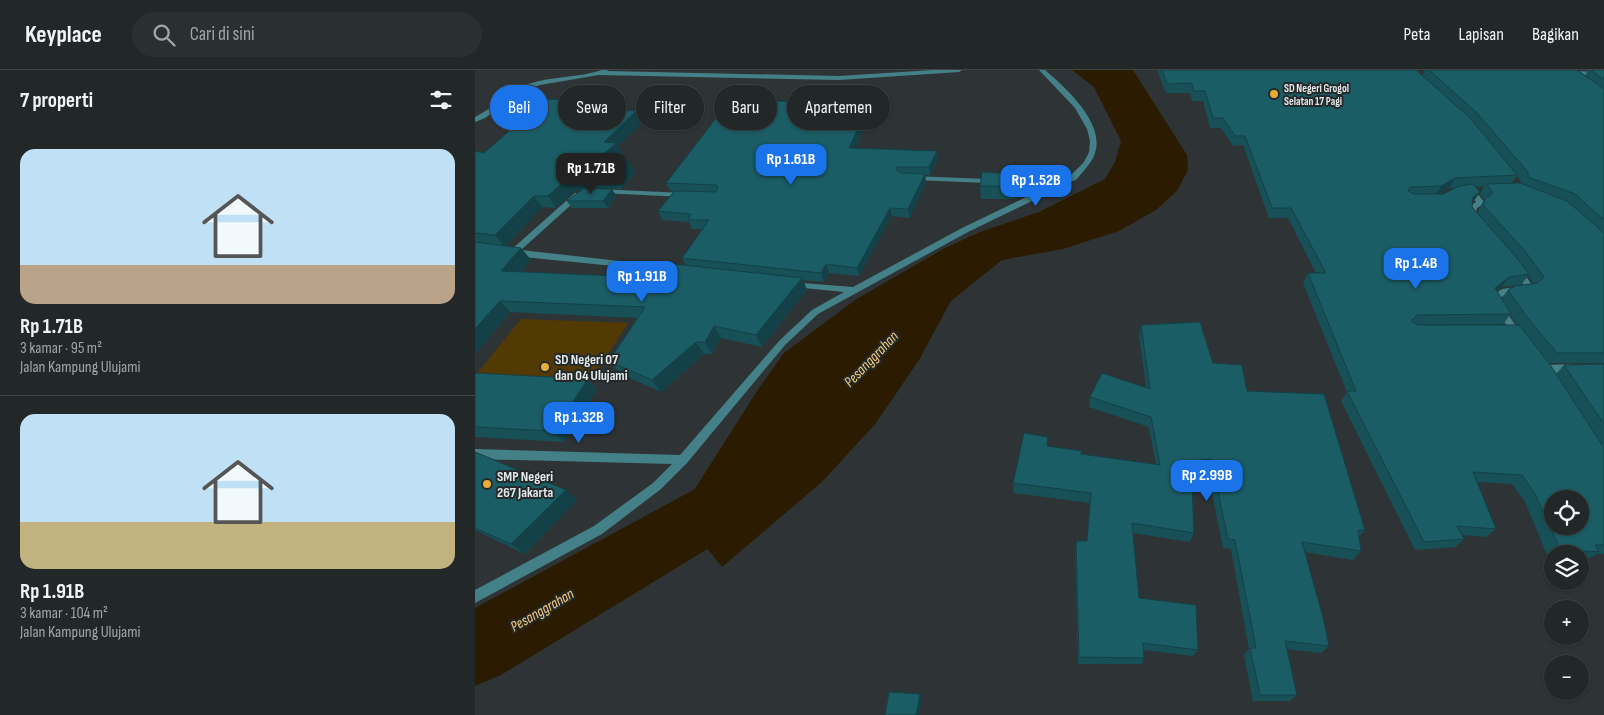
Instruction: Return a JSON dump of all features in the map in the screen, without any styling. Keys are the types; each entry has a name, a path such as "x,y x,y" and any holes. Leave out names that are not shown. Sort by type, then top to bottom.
{"street":[{"path":"475,120 494,110 512,94 531,85 607,70"},
{"path":"599,73 839,78 959,70"},
{"path":"475,598 597,530 657,486 683,460 783,343 815,312 852,290 965,230 1074,177 1086,165 1092,151 1093,137 1078,108 1060,86 1042,70"},
{"path":"1562,73 1601,72"},
{"path":"1571,73 1578,78"},
{"path":"903,178 1012,182 1047,189"},
{"path":"1481,190 1466,190 1481,204 1473,207 1471,216 1483,230"},
{"path":"513,252 579,194 589,191 688,195"},
{"path":"503,252 687,272"},
{"path":"1513,264 1531,288 1505,291 1493,298 1521,339"},
{"path":"784,283 852,290"},
{"path":"1501,329 1513,329"},
{"path":"1544,369 1587,368"},
{"path":"475,454 683,460"}],"shaded area":[{"path":"521,319 628,323 591,380 475,376"}],"water":[{"path":"1072,70 1133,70 1187,155 1188,170 1177,191 1156,210 1119,231 1063,249 1002,260 951,301 919,360 876,423 822,482 722,567 679,514 757,391 784,353 855,300 943,249 980,232 1039,212 1105,179 1115,162 1121,141 1094,87"}],"building":[{"path":"1162,70 1416,70 1470,118 1517,175 1455,178 1441,186 1410,187 1408,191 1414,194 1443,194 1460,186 1473,184 1480,192 1473,197 1472,207 1529,274 1509,277 1495,288 1511,314 1417,315 1411,321 1418,325 1519,325 1549,363 1604,448 1604,545 1595,545 1599,552 1589,551 1589,545 1558,545 1554,535 1589,535 1589,490 1544,490 1544,514 1535,494 1522,475 1473,472 1496,529 1457,526 1464,539 1424,542 1347,391 1356,391 1308,273 1326,273 1291,208 1272,208 1245,136 1235,136 1223,118 1213,118 1205,91 1194,91 1192,83 1167,84"},
{"path":"1429,70 1577,70 1604,89 1604,220 1575,194 1528,177 1528,172 1477,113"},
{"path":"1591,70 1604,70 1604,80"},
{"path":"548,99 558,100 558,130 616,130 604,142 616,143 597,160 628,161 615,177 579,176 567,179 548,196 534,196 495,235 475,233 475,151 484,153 510,130 548,130"},
{"path":"777,101 787,101 787,130 857,130 849,148 937,151 929,167 897,167 896,170 901,173 925,174 908,209 890,208 857,268 826,264 821,273 682,258 709,220 688,220 691,214 658,211 675,191 716,192 718,187 716,185 666,183 714,121 714,130 777,130"},
{"path":"626,110 636,111 626,121"},
{"path":"982,172 1016,174 1015,186 980,186"},
{"path":"1520,183 1567,201 1604,233 1604,353 1557,353 1527,317 1508,290 1515,286 1538,283 1544,277 1525,251 1483,205 1485,199 1493,193 1486,184"},
{"path":"584,188 612,189 603,201 567,201"},
{"path":"475,242 521,248 501,271 664,278 674,264 802,278 756,335 714,326 705,342 696,342 652,380 609,361 645,307 500,301 475,329"},
{"path":"1200,322 1213,363 1242,365 1247,391 1324,394 1365,530 1358,530 1361,551 1302,542 1329,646 1285,641 1297,695 1260,695 1250,648 1256,648 1235,540 1228,539 1211,459 1191,461 1194,533 1132,523 1139,598 1196,605 1198,650 1143,643 1144,658 1079,657 1076,541 1087,541 1091,493 1013,483 1024,433 1048,437 1047,446 1082,451 1081,454 1160,465 1151,417 1090,397 1102,373 1150,389 1141,325"},
{"path":"1604,364 1604,424 1564,365"},
{"path":"475,373 588,379 553,431 475,427"},
{"path":"475,452 566,490 511,544 475,528"},
{"path":"889,692 920,694 916,715 885,715"}],"waterway":[{"name":"Pesanggrahan","path":"475,649 756,487"}],"place":[{"name":"SD Negeri Grogol Selatan 17 Pagi","path":"1274,94"},
{"name":"SD Negeri 07 dan 04 Ulujami","path":"545,367"},
{"name":"SMP Negeri 267 Jakarta","path":"487,484"}]}
